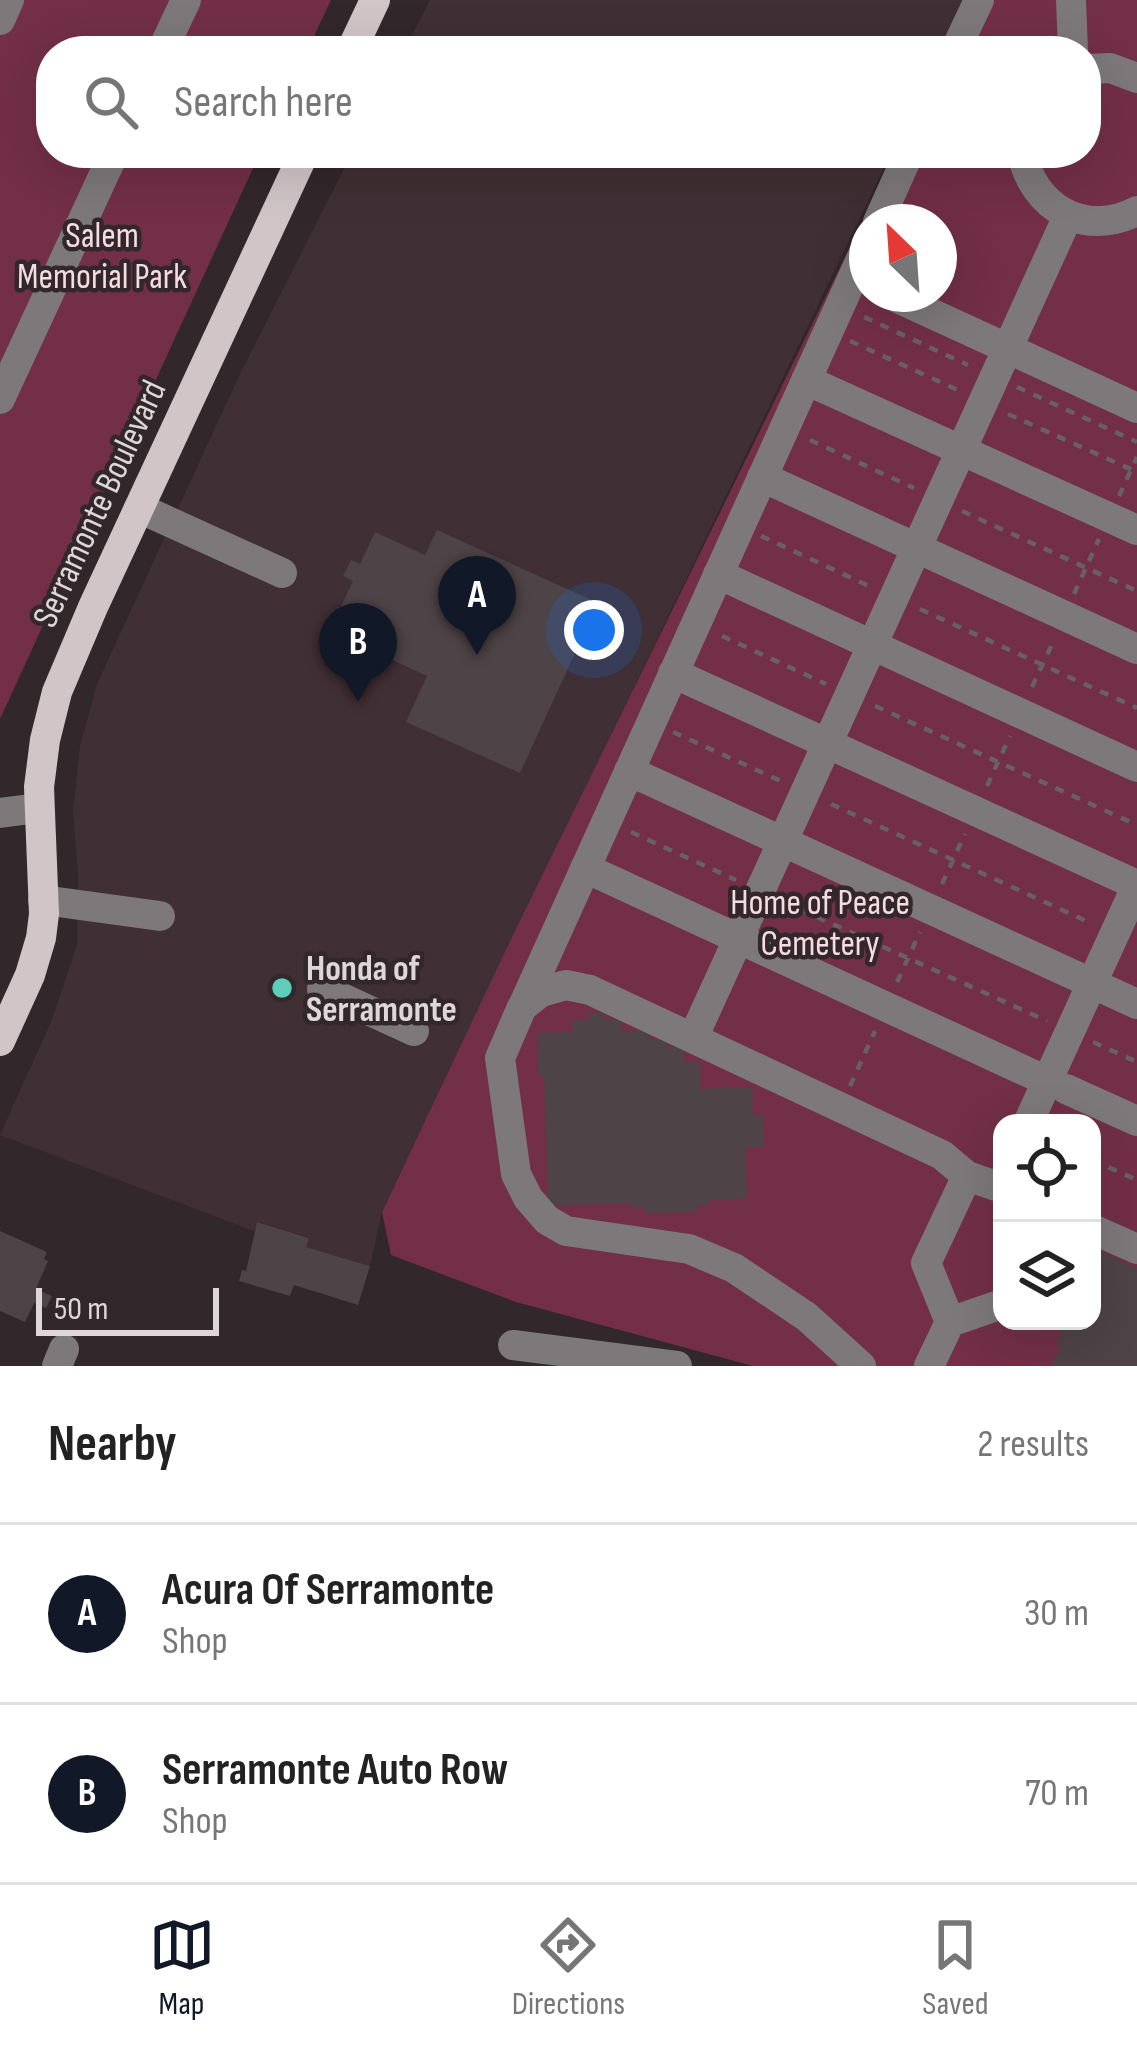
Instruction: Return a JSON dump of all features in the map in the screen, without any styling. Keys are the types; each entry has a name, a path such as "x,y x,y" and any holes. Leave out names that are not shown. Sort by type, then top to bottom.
{"main road":[{"path":"358,36 375,0"},
{"name":"Serramonte Boulevard","path":"0,1041 38,952 43,900 38,808 41,758 57,692 297,168"}],"lane":[{"path":"0,20 9,0"},
{"path":"169,36 186,0"},
{"path":"963,36 979,0"},
{"path":"1072,0 1072,36"},
{"path":"1101,68 1134,70"},
{"path":"0,399 108,168"},
{"path":"886,204 902,168"},
{"path":"1027,168 1032,184 1068,216 1101,222 1137,212"},
{"path":"693,1038 1068,216"},
{"path":"849,301 806,380 500,1058 516,1174 547,1220 566,1231 689,1249 734,1268 807,1317 861,1366"},
{"path":"928,312 1137,408"},
{"path":"806,380 1123,524"},
{"path":"762,477 1137,649"},
{"path":"139,508 283,573"},
{"path":"718,574 1137,767"},
{"path":"673,674 1137,885 1092,983 1056,1085 1035,1114"},
{"path":"629,771 1137,1004"},
{"path":"0,812 38,808"},
{"path":"585,868 1137,1121"},
{"path":"43,900 160,916"},
{"path":"522,1006 541,992 578,988 942,1156 967,1176 993,1182"},
{"path":"322,989 414,1030"},
{"path":"950,1322 926,1263 967,1176"},
{"path":"1101,1232 1137,1249"},
{"path":"929,1366 950,1322 993,1307"},
{"path":"513,1346 677,1366"}],"path":[{"path":"840,1107 1065,615 1123,524 1137,457"},
{"path":"740,526 1137,708"},
{"path":"696,624 1137,825"},
{"path":"651,722 1097,926"},
{"path":"606,821 1052,1024"},
{"path":"1088,1040 1137,1062"},
{"path":"1101,1164 1137,1180"}],"shaded area":[{"path":"430,0 965,0 947,36 412,36"},
{"path":"344,168 884,168 866,204 849,204 849,240 382,1211 370,1266 306,1247 308,1237 258,1222 254,1231 0,1135 51,1022 77,945 73,811 80,746 97,684 240,374"}],"green space":[{"name":"Salem Memorial Park","path":"0,0 331,0 314,36 36,36 36,168 253,168 0,719"},
{"name":"Home of Peace Cemetery","path":"971,0 1137,0 1137,1366 753,1366 516,1302 391,1255 382,1212 849,249 849,312 957,312 957,204 871,204 889,168 1101,168 1101,36 953,36"}],"building":[{"path":"437,530 598,603 520,773 406,722 427,676 371,650 360,673 327,659 338,636 329,632 353,581 343,576 351,560 360,564 375,532 425,555"},
{"path":"604,1012 604,1019 621,1019 621,1031 650,1030 650,1039 683,1046 684,1062 700,1062 701,1089 752,1087 753,1115 763,1115 764,1147 745,1148 747,1199 709,1200 709,1205 696,1206 697,1212 645,1213 644,1207 630,1208 630,1203 548,1206 544,1075 538,1075 537,1033 573,1032 572,1020 589,1020 589,1013"},
{"path":"257,1222 309,1238 306,1247 370,1266 358,1305 294,1285 290,1296 239,1281 242,1270 246,1271"},
{"path":"0,1231 47,1252 36,1289 52,1296 46,1308 34,1303 25,1322 0,1311"},
{"path":"1101,1251 1137,1268 1137,1366 1052,1366 1061,1346 1056,1344 1062,1330 1101,1330"}],"place":[{"name":"Acura Of Serramonte","path":"477,655"},
{"name":"Serramonte Auto Row","path":"358,702"},
{"name":"Honda of Serramonte","path":"282,988"}]}
